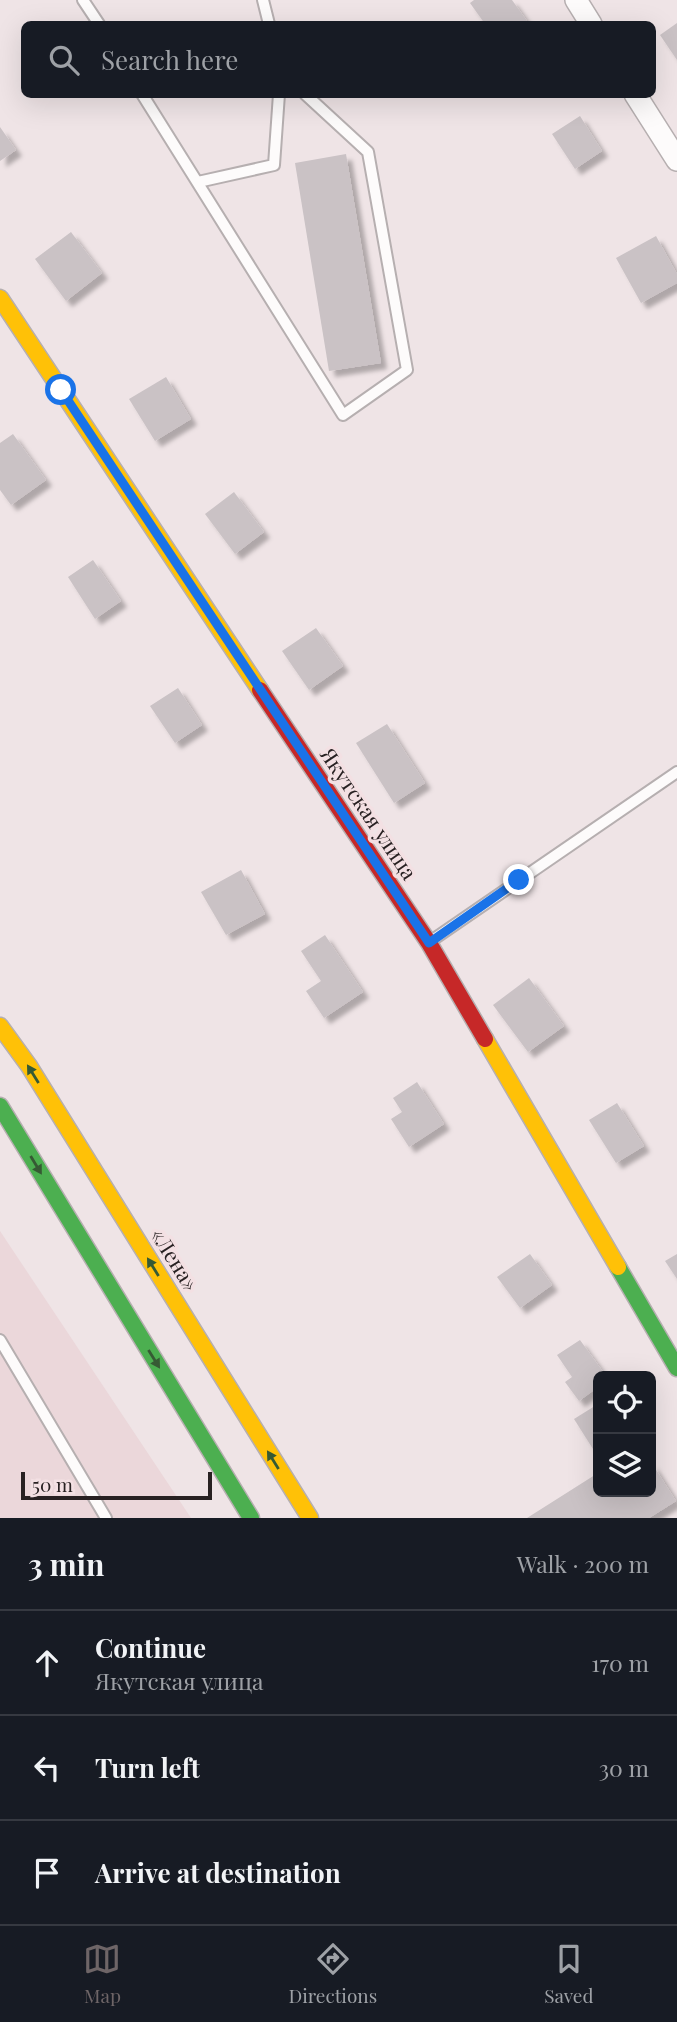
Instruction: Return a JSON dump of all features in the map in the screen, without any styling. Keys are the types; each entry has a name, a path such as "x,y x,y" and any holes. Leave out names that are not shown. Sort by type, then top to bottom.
{"main road":[{"name":"Якутская улица","path":"0,298 429,943 677,1368"},
{"name":"«Лена»","path":"0,1026 29,1066 310,1518"},
{"path":"0,1106 251,1518"}],"street":[{"path":"576,0 589,21"},
{"path":"638,98 677,160"}],"lane":[{"path":"83,0 97,21"},
{"path":"263,0 268,21"},
{"path":"145,98 343,415 407,370 368,152 309,98"},
{"path":"198,182 274,165 279,98"},
{"path":"429,943 677,772"},
{"path":"0,1340 106,1518"}],"shaded area":[{"path":"0,1231 191,1518 0,1518"}],"building":[{"path":"474,0 512,0 527,21 483,21 470,3"},
{"path":"677,23 677,60 660,35"},
{"path":"580,116 602,151 575,169 552,134"},
{"path":"0,127 16,150 0,161"},
{"path":"346,154 381,363 329,371 295,163"},
{"path":"71,232 102,273 66,301 35,259"},
{"path":"656,236 677,274 677,283 641,303 616,258"},
{"path":"166,377 191,419 155,441 129,399"},
{"path":"13,434 46,480 11,505 0,490 0,443"},
{"path":"234,492 264,532 235,554 205,514"},
{"path":"93,560 121,601 95,619 68,577"},
{"path":"316,628 343,666 309,690 282,651"},
{"path":"178,688 202,725 175,743 150,706"},
{"path":"387,724 425,783 394,803 356,743"},
{"path":"241,870 265,914 226,935 201,892"},
{"path":"325,935 363,992 324,1018 306,991 321,981 301,951"},
{"path":"529,978 564,1026 528,1052 493,1005"},
{"path":"417,1082 444,1124 409,1147 391,1119 402,1112 393,1098"},
{"path":"617,1103 644,1146 616,1163 589,1120"},
{"path":"530,1254 552,1285 520,1308 497,1277"},
{"path":"677,1254 677,1279 665,1261"},
{"path":"580,1340 602,1371 593,1371 593,1391 579,1401 565,1382 572,1377 557,1355"},
{"path":"593,1407 593,1449 574,1419"},
{"path":"656,1470 676,1501 649,1518 527,1518 593,1476 593,1497 656,1497"}],"traffic: fast":[{"path":"0,1106 251,1518"},
{"path":"618,1267 677,1368"}],"traffic: slow":[{"path":"0,298 260,690"},
{"path":"0,1026 29,1066 310,1518"},
{"path":"485,1039 618,1267"}],"traffic: jam":[{"path":"260,690 429,943 485,1039"}],"route":[{"path":"61,390 429,943 519,880"}]}
